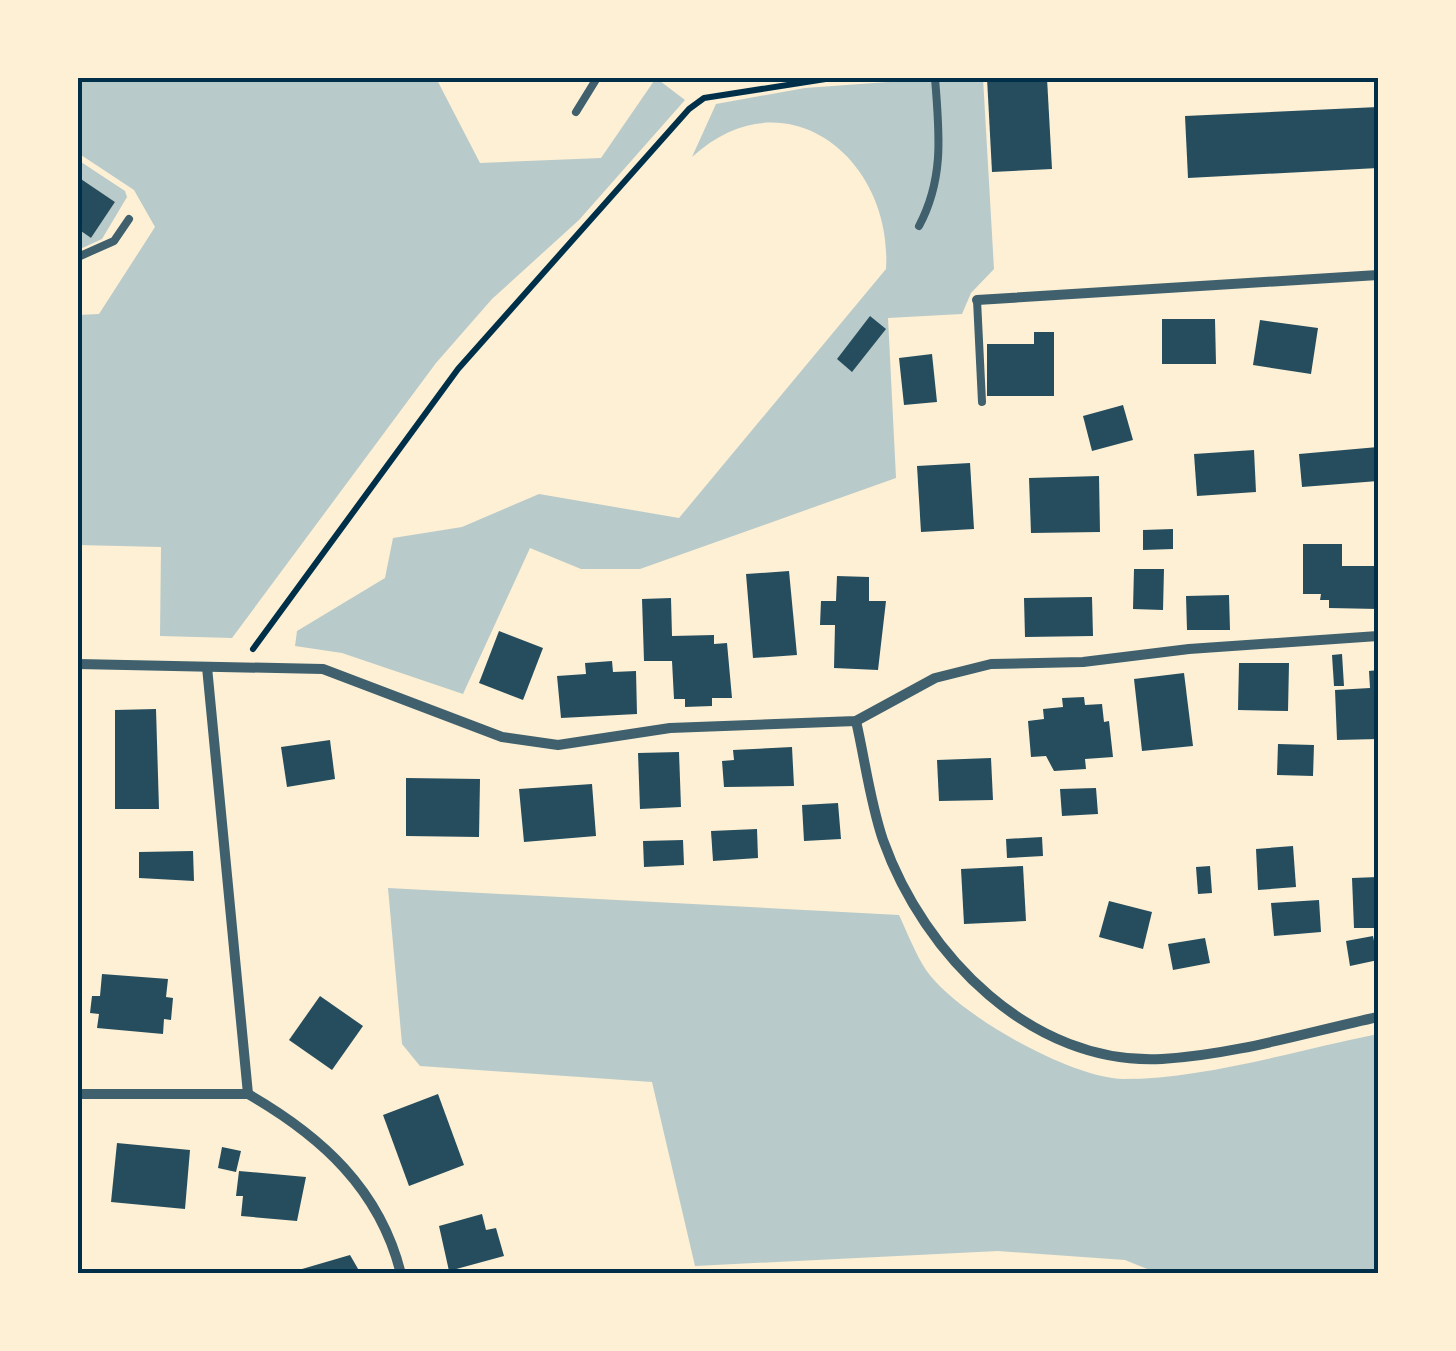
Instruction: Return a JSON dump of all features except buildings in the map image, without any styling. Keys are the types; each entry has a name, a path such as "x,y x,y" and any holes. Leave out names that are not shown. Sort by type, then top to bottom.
{"street":[{"path":"977,300 1378,275"},
{"path":"78,664 323,669 502,737 543,744 670,728 856,722 936,678 991,664 1083,662 1189,649 1378,636"},
{"path":"207,667 248,1094"},
{"path":"856,722 882,838 922,921 978,986 1053,1038 1100,1054 1162,1059 1378,1017"},
{"path":"78,1094 248,1094 313,1136 358,1180 382,1224 401,1274"}],"lane":[{"path":"576,112 598,78"},
{"path":"920,226 937,186 940,164 935,78"},
{"path":"78,257 114,241 129,219"},
{"path":"977,300 982,402"}],"path":[{"path":"249,666 254,646 458,369 689,109 704,98 832,78"}],"shaded area":[{"path":"78,78 436,78 480,163 601,158 656,78 685,100 579,220 492,299 436,363 232,638 160,636 161,547 78,545 78,315 99,314 155,227 134,190 78,153"},
{"path":"983,78 994,269 971,293 962,314 888,318 896,478 640,569 581,569 530,548 463,694 342,653 295,646 297,631 385,578 393,538 462,527 539,494 679,518 886,269 883,229 872,193 852,162 826,140 796,126 763,123 727,133 692,157 716,104 805,88"},
{"path":"78,160 125,191 127,197 102,239 78,250 78,229 91,238 115,202 78,177"},
{"path":"388,888 899,915 926,970 962,1005 1045,1055 1101,1076 1123,1079 1186,1074 1378,1034 1378,1273 1157,1273 1125,1260 998,1251 695,1266 652,1082 420,1066 402,1044"}]}
